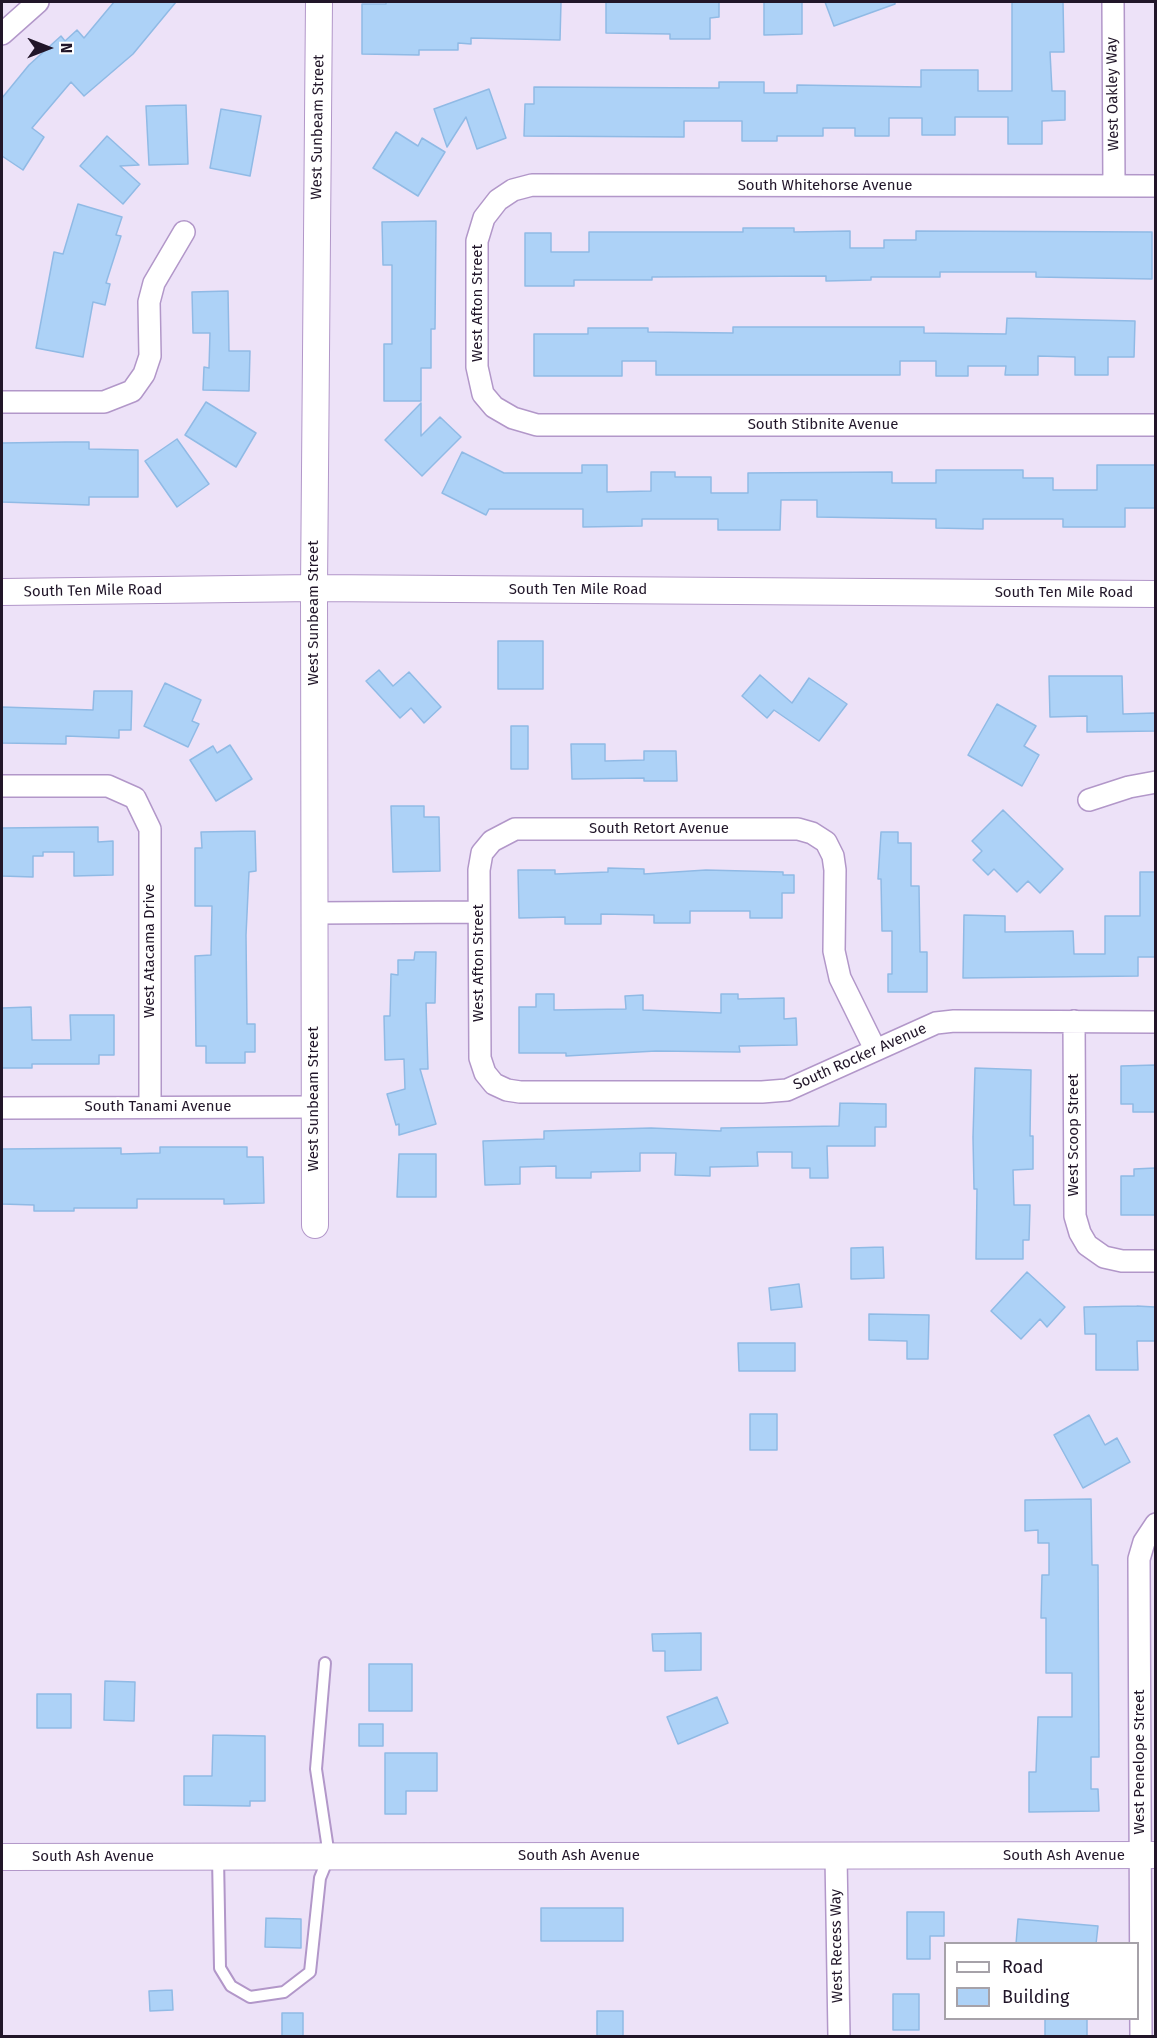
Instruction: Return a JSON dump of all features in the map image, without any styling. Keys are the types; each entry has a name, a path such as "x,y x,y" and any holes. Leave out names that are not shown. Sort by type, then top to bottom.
{"street":[{"path":"2,34 38,2"},
{"name":"West Sunbeam Street","path":"315,1225 314,588 319,2"},
{"name":"West Oakley Way","path":"1113,2 1114,186"},
{"name":"South Whitehorse Avenue","path":"498,200 513,190 532,186 1155,186"},
{"name":"West Afton Street","path":"494,407 483,394 477,367 477,241 484,218 498,200"},
{"path":"2,402 104,402 132,391 144,374 150,356 149,302 154,283 184,232"},
{"name":"South Stibnite Avenue","path":"494,407 513,418 537,425 1155,425"},
{"name":"South Ten Mile Road","path":"2,592 314,588 1155,594"},
{"path":"1089,800 1129,787 1155,782"},
{"name":"West Atacama Drive","path":"2,786 108,786 135,798 150,829 150,1107"},
{"name":"South Retort Avenue","path":"492,841 515,829 775,829 812,833 826,842 833,856 835,870 834,951 840,978 875,1049"},
{"name":"West Afton Street","path":"492,841 482,853 479,870 480,1058 485,1073 494,1084"},
{"path":"314,913 479,912"},
{"name":"South Rocker Avenue","path":"494,1084 520,1092 762,1092 787,1090 936,1023 954,1021 1155,1022"},
{"name":"West Scoop Street","path":"1074,1022 1075,1216 1087,1245 1104,1257 1122,1261 1155,1261"},
{"name":"South Tanami Avenue","path":"2,1108 314,1107"},
{"name":"West Penelope Street","path":"1141,2037 1148,1855 1139,1559 1154,1525"},
{"name":"South Ash Avenue","path":"2,1857 1148,1855"},
{"name":"West Recess Way","path":"836,1856 838,2037"}],"lane":[{"path":"218,1856 220,1968 231,1986 250,1997 284,1992 310,1972 320,1878 329,1856 316,1768 325,1663"}],"building":[{"path":"114,2 176,2 133,54 84,96 71,82 32,128 44,137 23,170 2,156 2,98 29,65 61,36 65,41 77,30 84,38"},
{"path":"386,2 561,2 560,40 471,38 471,44 458,43 458,50 419,50 419,55 362,54 362,4 386,4"},
{"path":"606,2 719,2 719,17 710,18 710,39 670,39 670,34 606,33"},
{"path":"764,2 802,2 802,34 764,35"},
{"path":"825,2 895,2 895,4 834,26"},
{"path":"1012,2 1063,2 1064,52 1050,52 1052,91 1065,91 1065,120 1042,121 1042,144 1008,144 1008,117 955,117 955,135 922,135 922,118 889,118 889,136 855,136 855,128 823,128 823,136 777,136 777,141 742,141 742,121 684,121 684,137 524,136 525,104 534,104 534,87 719,88 719,82 764,82 764,93 797,93 797,85 921,87 921,70 978,70 978,91 1012,91"},
{"path":"489,89 506,138 477,149 466,117 447,147 434,109"},
{"path":"186,105 188,164 149,165 146,106"},
{"path":"221,109 261,116 250,176 210,168"},
{"path":"396,132 418,146 422,138 445,152 418,196 373,168"},
{"path":"107,136 139,165 120,166 140,184 123,204 80,166"},
{"path":"78,204 122,217 116,235 121,236 106,283 110,284 105,305 93,302 83,357 36,348 54,252 63,254"},
{"path":"436,221 435,329 431,329 431,368 421,368 421,401 384,401 384,344 392,344 392,265 383,265 382,222"},
{"path":"743,228 794,228 794,232 850,231 850,248 884,248 884,240 916,240 916,231 1152,232 1152,279 1036,277 1036,272 940,272 940,277 871,277 871,280 826,281 826,276 652,277 652,280 574,280 574,286 525,286 525,233 551,233 551,252 589,252 589,232 743,232"},
{"path":"228,291 229,351 250,351 249,391 203,390 204,367 209,368 210,333 193,333 192,292"},
{"path":"1007,318 1135,321 1134,357 1108,357 1108,375 1075,375 1075,357 1038,356 1038,375 1005,375 1006,366 968,366 968,376 936,376 936,361 900,361 900,375 656,375 656,361 622,361 622,376 534,376 534,334 588,334 588,328 648,328 648,332 733,333 733,327 924,327 924,333 1006,334"},
{"path":"206,402 256,433 236,467 185,435"},
{"path":"421,403 421,436 440,417 461,437 422,476 385,440"},
{"path":"177,439 209,484 177,507 145,461"},
{"path":"89,442 89,449 138,450 138,497 89,497 89,505 2,502 2,443"},
{"path":"462,452 504,473 582,473 582,465 607,465 607,492 651,491 651,472 675,472 675,477 711,477 711,493 748,493 748,473 892,472 892,483 936,483 936,470 1023,470 1023,478 1053,478 1053,490 1097,490 1097,465 1155,465 1155,508 1125,508 1125,527 1063,527 1063,519 983,519 983,529 936,528 936,519 817,517 817,500 781,500 780,530 718,530 718,519 642,519 642,526 583,527 583,509 489,509 486,515 442,493"},
{"path":"498,641 543,641 543,689 498,689"},
{"path":"379,670 393,686 409,672 441,707 424,723 411,708 400,718 366,681"},
{"path":"760,675 792,703 809,678 847,704 819,741 774,710 767,718 742,696"},
{"path":"1049,676 1122,676 1123,714 1155,713 1155,731 1087,732 1087,716 1050,717"},
{"path":"165,683 201,700 192,721 199,724 188,747 144,726"},
{"path":"94,691 132,691 131,730 119,730 119,738 66,736 66,744 2,743 2,707 93,710"},
{"path":"997,704 1036,726 1024,746 1039,755 1022,786 968,755"},
{"path":"511,726 528,726 528,769 511,769"},
{"path":"571,744 605,744 605,761 644,760 644,751 676,751 677,781 644,781 644,778 572,779"},
{"path":"230,745 252,779 216,801 190,760 213,746 217,753"},
{"path":"391,806 424,806 424,817 439,817 440,871 393,872"},
{"path":"1003,810 1063,869 1040,893 1028,881 1017,892 994,869 988,875 973,860 982,851 972,841"},
{"path":"98,827 98,842 113,841 113,875 74,876 74,852 43,852 43,856 33,856 33,877 2,876 2,828"},
{"path":"255,831 256,871 249,872 246,935 247,1024 255,1024 255,1052 245,1052 245,1063 206,1063 206,1046 196,1046 195,956 211,955 212,906 195,906 195,848 202,848 201,832"},
{"path":"881,832 898,832 898,843 911,843 911,886 919,886 920,952 927,952 927,992 888,992 888,974 892,974 892,931 882,931 881,879 878,879"},
{"path":"608,868 644,869 644,874 706,870 783,872 783,875 794,875 794,893 782,893 782,918 750,918 750,911 690,911 690,923 654,923 654,915 601,914 601,924 565,924 565,917 519,918 518,870 555,870 555,874 608,872"},
{"path":"1140,872 1155,872 1155,957 1138,957 1138,976 963,978 964,915 1005,916 1005,932 1073,931 1074,954 1105,954 1105,916 1140,916"},
{"path":"415,952 436,952 435,1003 426,1003 428,1069 420,1069 436,1124 399,1135 399,1124 396,1125 387,1094 405,1089 404,1059 385,1060 384,1016 390,1016 391,974 398,975 398,960 414,960"},
{"path":"536,994 554,994 554,1010 626,1009 625,996 643,995 643,1010 721,1013 721,994 738,994 738,999 784,998 784,1019 796,1018 797,1045 739,1046 740,1052 656,1051 566,1056 566,1053 519,1053 519,1007 536,1007"},
{"path":"31,1007 32,1040 71,1040 70,1015 114,1015 114,1055 99,1055 99,1064 32,1064 32,1068 2,1068 2,1008"},
{"path":"1155,1065 1155,1112 1133,1112 1133,1104 1121,1104 1121,1066"},
{"path":"975,1068 1031,1070 1030,1136 1033,1136 1033,1169 1013,1170 1014,1205 1030,1205 1029,1240 1023,1240 1023,1259 976,1259 977,1189 974,1189 973,1137"},
{"path":"840,1103 886,1104 886,1127 875,1127 875,1146 827,1146 828,1178 810,1178 810,1168 792,1168 792,1152 757,1152 758,1166 710,1167 710,1176 675,1175 676,1153 640,1153 640,1171 591,1172 591,1178 556,1178 556,1166 520,1167 520,1184 485,1185 483,1141 544,1139 544,1131 651,1128 721,1131 721,1128 839,1126"},
{"path":"160,1147 247,1147 247,1157 263,1157 264,1203 224,1204 224,1199 137,1199 137,1208 74,1208 74,1211 34,1211 34,1205 2,1204 2,1149 121,1148 121,1154 160,1153"},
{"path":"399,1154 436,1154 436,1197 397,1197"},
{"path":"1155,1168 1155,1215 1121,1215 1121,1176 1134,1176 1134,1169"},
{"path":"883,1247 884,1278 851,1279 851,1248"},
{"path":"1027,1272 1065,1307 1047,1327 1040,1319 1021,1339 991,1311"},
{"path":"799,1284 802,1307 771,1310 769,1288"},
{"path":"1084,1307 1155,1307 1155,1341 1137,1341 1138,1370 1096,1370 1096,1334 1085,1334"},
{"path":"869,1314 929,1315 928,1359 907,1359 907,1341 869,1340"},
{"path":"738,1343 795,1343 795,1371 739,1371"},
{"path":"750,1414 777,1414 777,1450 750,1450"},
{"path":"1089,1415 1105,1445 1117,1438 1130,1462 1083,1488 1054,1435"},
{"path":"1091,1499 1092,1565 1098,1565 1099,1757 1091,1757 1091,1789 1098,1789 1099,1811 1029,1812 1029,1772 1036,1772 1038,1717 1072,1717 1072,1673 1046,1673 1046,1618 1041,1618 1042,1575 1049,1575 1049,1543 1038,1543 1038,1530 1025,1531 1025,1500"},
{"path":"701,1633 701,1670 665,1671 665,1651 653,1651 652,1634"},
{"path":"369,1664 412,1664 412,1711 369,1711"},
{"path":"105,1681 135,1682 134,1721 104,1720"},
{"path":"37,1694 71,1694 71,1728 37,1728"},
{"path":"717,1697 728,1723 678,1744 667,1717"},
{"path":"359,1724 383,1724 383,1746 359,1746"},
{"path":"213,1735 265,1736 265,1801 250,1801 250,1806 184,1805 184,1776 212,1776"},
{"path":"385,1753 437,1753 437,1791 406,1791 406,1814 385,1814"},
{"path":"541,1908 623,1908 623,1941 541,1941"},
{"path":"907,1912 944,1912 944,1936 930,1936 930,1959 907,1959"},
{"path":"266,1918 301,1919 301,1948 265,1947"},
{"path":"1018,1919 1098,1926 1096,1942 1016,1942"},
{"path":"172,1990 173,2010 150,2011 149,1991"},
{"path":"893,1994 919,1994 919,2030 893,2030"},
{"path":"597,2011 623,2011 623,2037 597,2037"},
{"path":"282,2013 303,2013 303,2037 282,2037"},
{"path":"1045,2020 1087,2020 1087,2037 1045,2037"}]}
